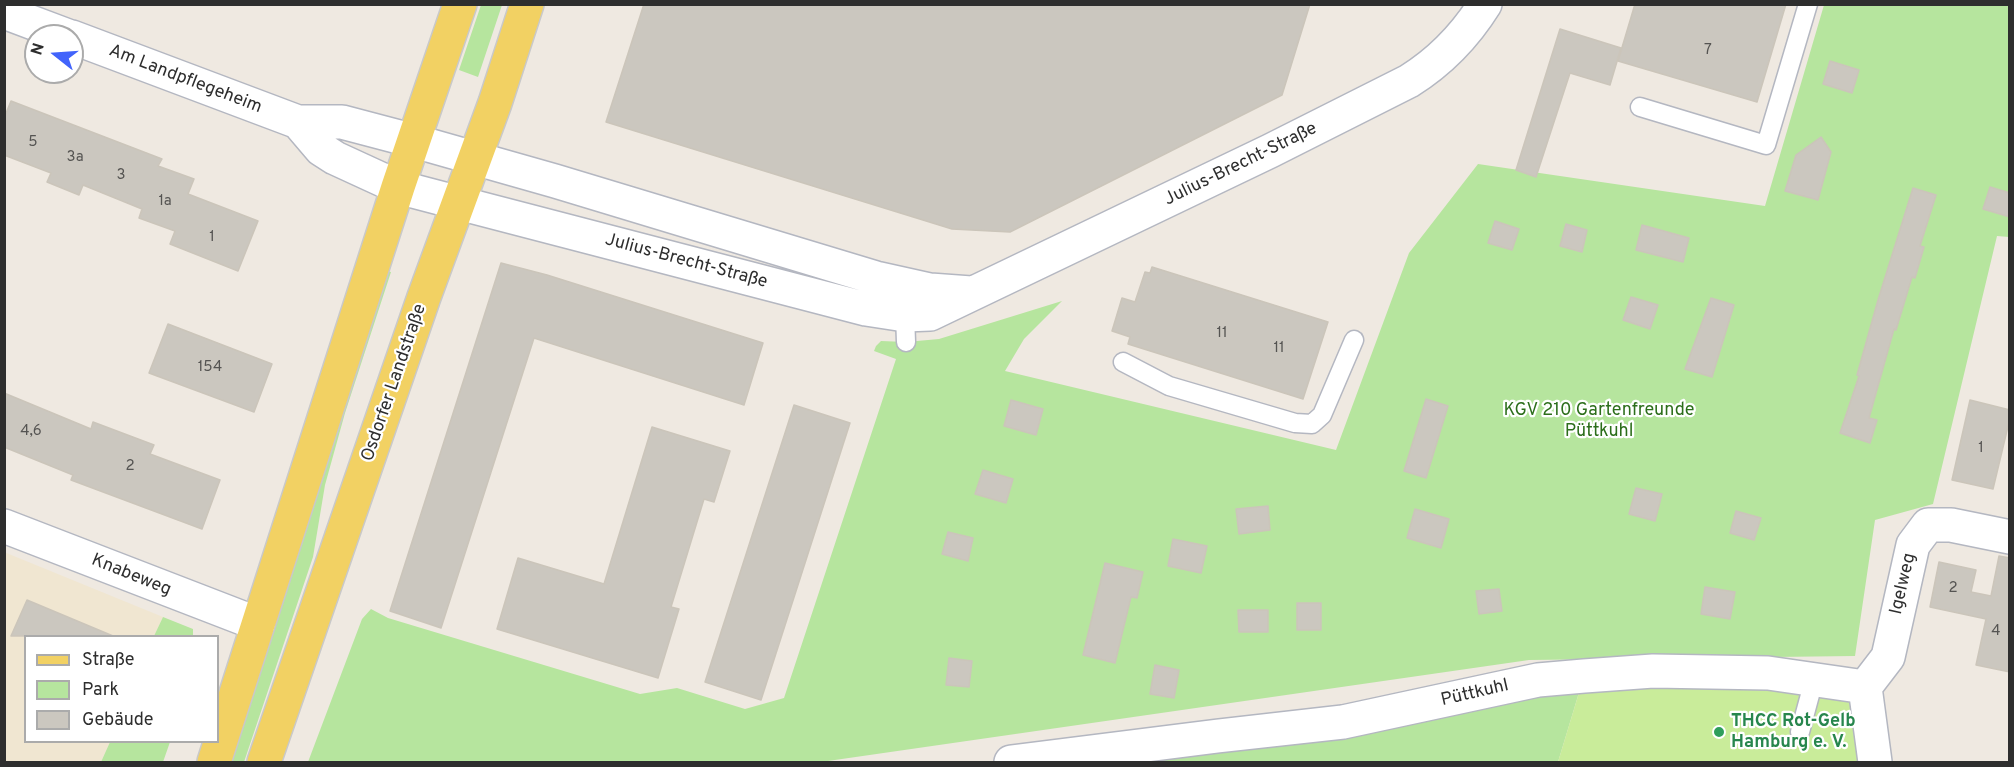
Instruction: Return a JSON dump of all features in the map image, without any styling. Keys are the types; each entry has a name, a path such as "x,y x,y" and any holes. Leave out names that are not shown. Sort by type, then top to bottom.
{"main road":[{"path":"214,762 398,187 460,4"},
{"name":"Osdorfer Landstraße","path":"264,762 421,308 476,159 527,4"}],"street":[{"name":"Julius-Brecht-Straße","path":"398,187 866,309 905,329 930,314 1280,146 1409,81 1429,69 1452,48 1469,29 1485,4"},
{"name":"Am Landpflegeheim","path":"21,12 45,24"},
{"name":"Am Landpflegeheim","path":"84,42 298,122 342,122 414,141"},
{"path":"298,122 321,149 335,158 398,187"},
{"name":"Julius-Brecht-Straße","path":"414,141 876,278 930,290 973,294"},
{"name":"Igelweg","path":"1865,687 1888,657 1913,545 1928,525 1951,525 2010,537"},
{"name":"Knabeweg","path":"4,526 258,624"},
{"name":"Püttkuhl","path":"1011,762 1343,722 1538,680 1653,671 1768,673 1865,687"},
{"path":"1865,687 1875,762"}],"lane":[{"path":"1640,107 1766,145 1808,4"},
{"path":"1123,362 1169,386 1295,423 1312,424 1322,415 1353,340"},
{"path":"1800,732 1814,680"}],"shaded area":[{"path":"4,552 163,617 154,635 24,635 24,743 110,743 101,762 5,762"}],"green space":[{"path":"481,5 502,5 478,77 459,70"},
{"name":"KGV 210 Gartenfreunde Püttkuhl","path":"1824,5 2009,5 2009,237 1997,236 1933,504 1875,520 1855,656 1529,660 821,762 308,762 362,619 371,609 388,618 640,694 677,688 745,709 784,698 896,359 874,351 881,341 906,342 939,339 1062,301 1024,339 1005,371 1336,450 1409,253 1478,164 1765,206"},
{"path":"385,271 391,272 345,413 325,485 313,557 244,762 230,762"},
{"path":"163,617 193,629 193,635 154,635"},
{"path":"1584,676 1558,762 1014,762"},
{"name":"THCC Rot-Gelb Hamburg e. V.","path":"1584,676 1865,687 1876,762 1558,762"},
{"path":"110,743 170,743 163,762 101,762"}],"building":[{"path":"644,4 1310,4 1282,95 1010,232 952,229 606,122"},
{"path":"1635,4 1786,4 1757,102 1618,61"},
{"path":"1560,29 1621,48 1610,85 1570,73 1536,177 1516,170"},
{"path":"1830,61 1859,70 1852,93 1823,84"},
{"path":"11,101 162,159 158,166 194,179 188,194 258,221 238,271 170,244 175,231 139,218 142,209 83,185 79,195 47,182 51,173 4,155 4,118"},
{"path":"1821,137 1831,152 1818,200 1785,191 1796,155"},
{"path":"1990,187 2010,193 2010,217 1983,209"},
{"path":"1913,188 1936,195 1920,246 1924,247 1915,278 1912,277 1896,330 1894,329 1869,418 1877,420 1870,443 1840,433 1859,376 1857,375 1878,300"},
{"path":"1495,221 1519,229 1512,250 1488,243"},
{"path":"1566,224 1587,230 1582,252 1560,246"},
{"path":"1642,225 1689,238 1683,262 1636,250"},
{"path":"501,263 547,275 763,343 744,405 534,338 441,628 390,611"},
{"path":"1152,267 1328,322 1303,399 1128,344 1130,337 1112,331 1122,298 1135,302 1145,272 1150,273"},
{"path":"1631,297 1658,305 1650,329 1623,320"},
{"path":"1711,298 1734,305 1712,377 1685,369"},
{"path":"168,324 272,364 254,412 149,373"},
{"path":"4,393 91,429 93,422 154,445 150,454 220,480 202,529 71,480 73,475 4,447"},
{"path":"1426,399 1448,406 1426,478 1404,471"},
{"path":"1011,400 1043,409 1036,435 1004,426"},
{"path":"1970,400 2010,410 1993,489 1952,480"},
{"path":"794,405 850,423 761,700 705,682"},
{"path":"652,427 730,451 714,502 704,499 671,607 679,609 658,678 497,629 518,558 604,584"},
{"path":"983,470 1013,479 1006,503 975,494"},
{"path":"1636,488 1662,494 1655,521 1629,514"},
{"path":"1268,506 1270,530 1239,534 1236,509"},
{"path":"1415,509 1449,519 1441,548 1407,538"},
{"path":"1736,511 1761,518 1754,540 1730,533"},
{"path":"948,532 973,538 968,561 942,554"},
{"path":"1173,539 1207,546 1201,573 1168,566"},
{"path":"1999,556 2010,558 2010,672 1976,665 1986,619 1930,607 1939,562 1976,570 1971,592 1991,596"},
{"path":"1105,563 1143,572 1137,598 1131,597 1115,663 1083,655"},
{"path":"1705,587 1735,592 1730,619 1701,614"},
{"path":"1499,589 1502,611 1479,614 1476,591"},
{"path":"27,600 111,635 24,635 11,636"},
{"path":"1297,603 1321,603 1321,630 1297,630"},
{"path":"1238,610 1268,610 1268,632 1239,632"},
{"path":"949,658 972,661 969,687 946,685"},
{"path":"1155,665 1179,670 1174,698 1150,694"}],"place":[{"name":"THCC Rot-Gelb Hamburg e. V.","path":"1719,732"}]}
